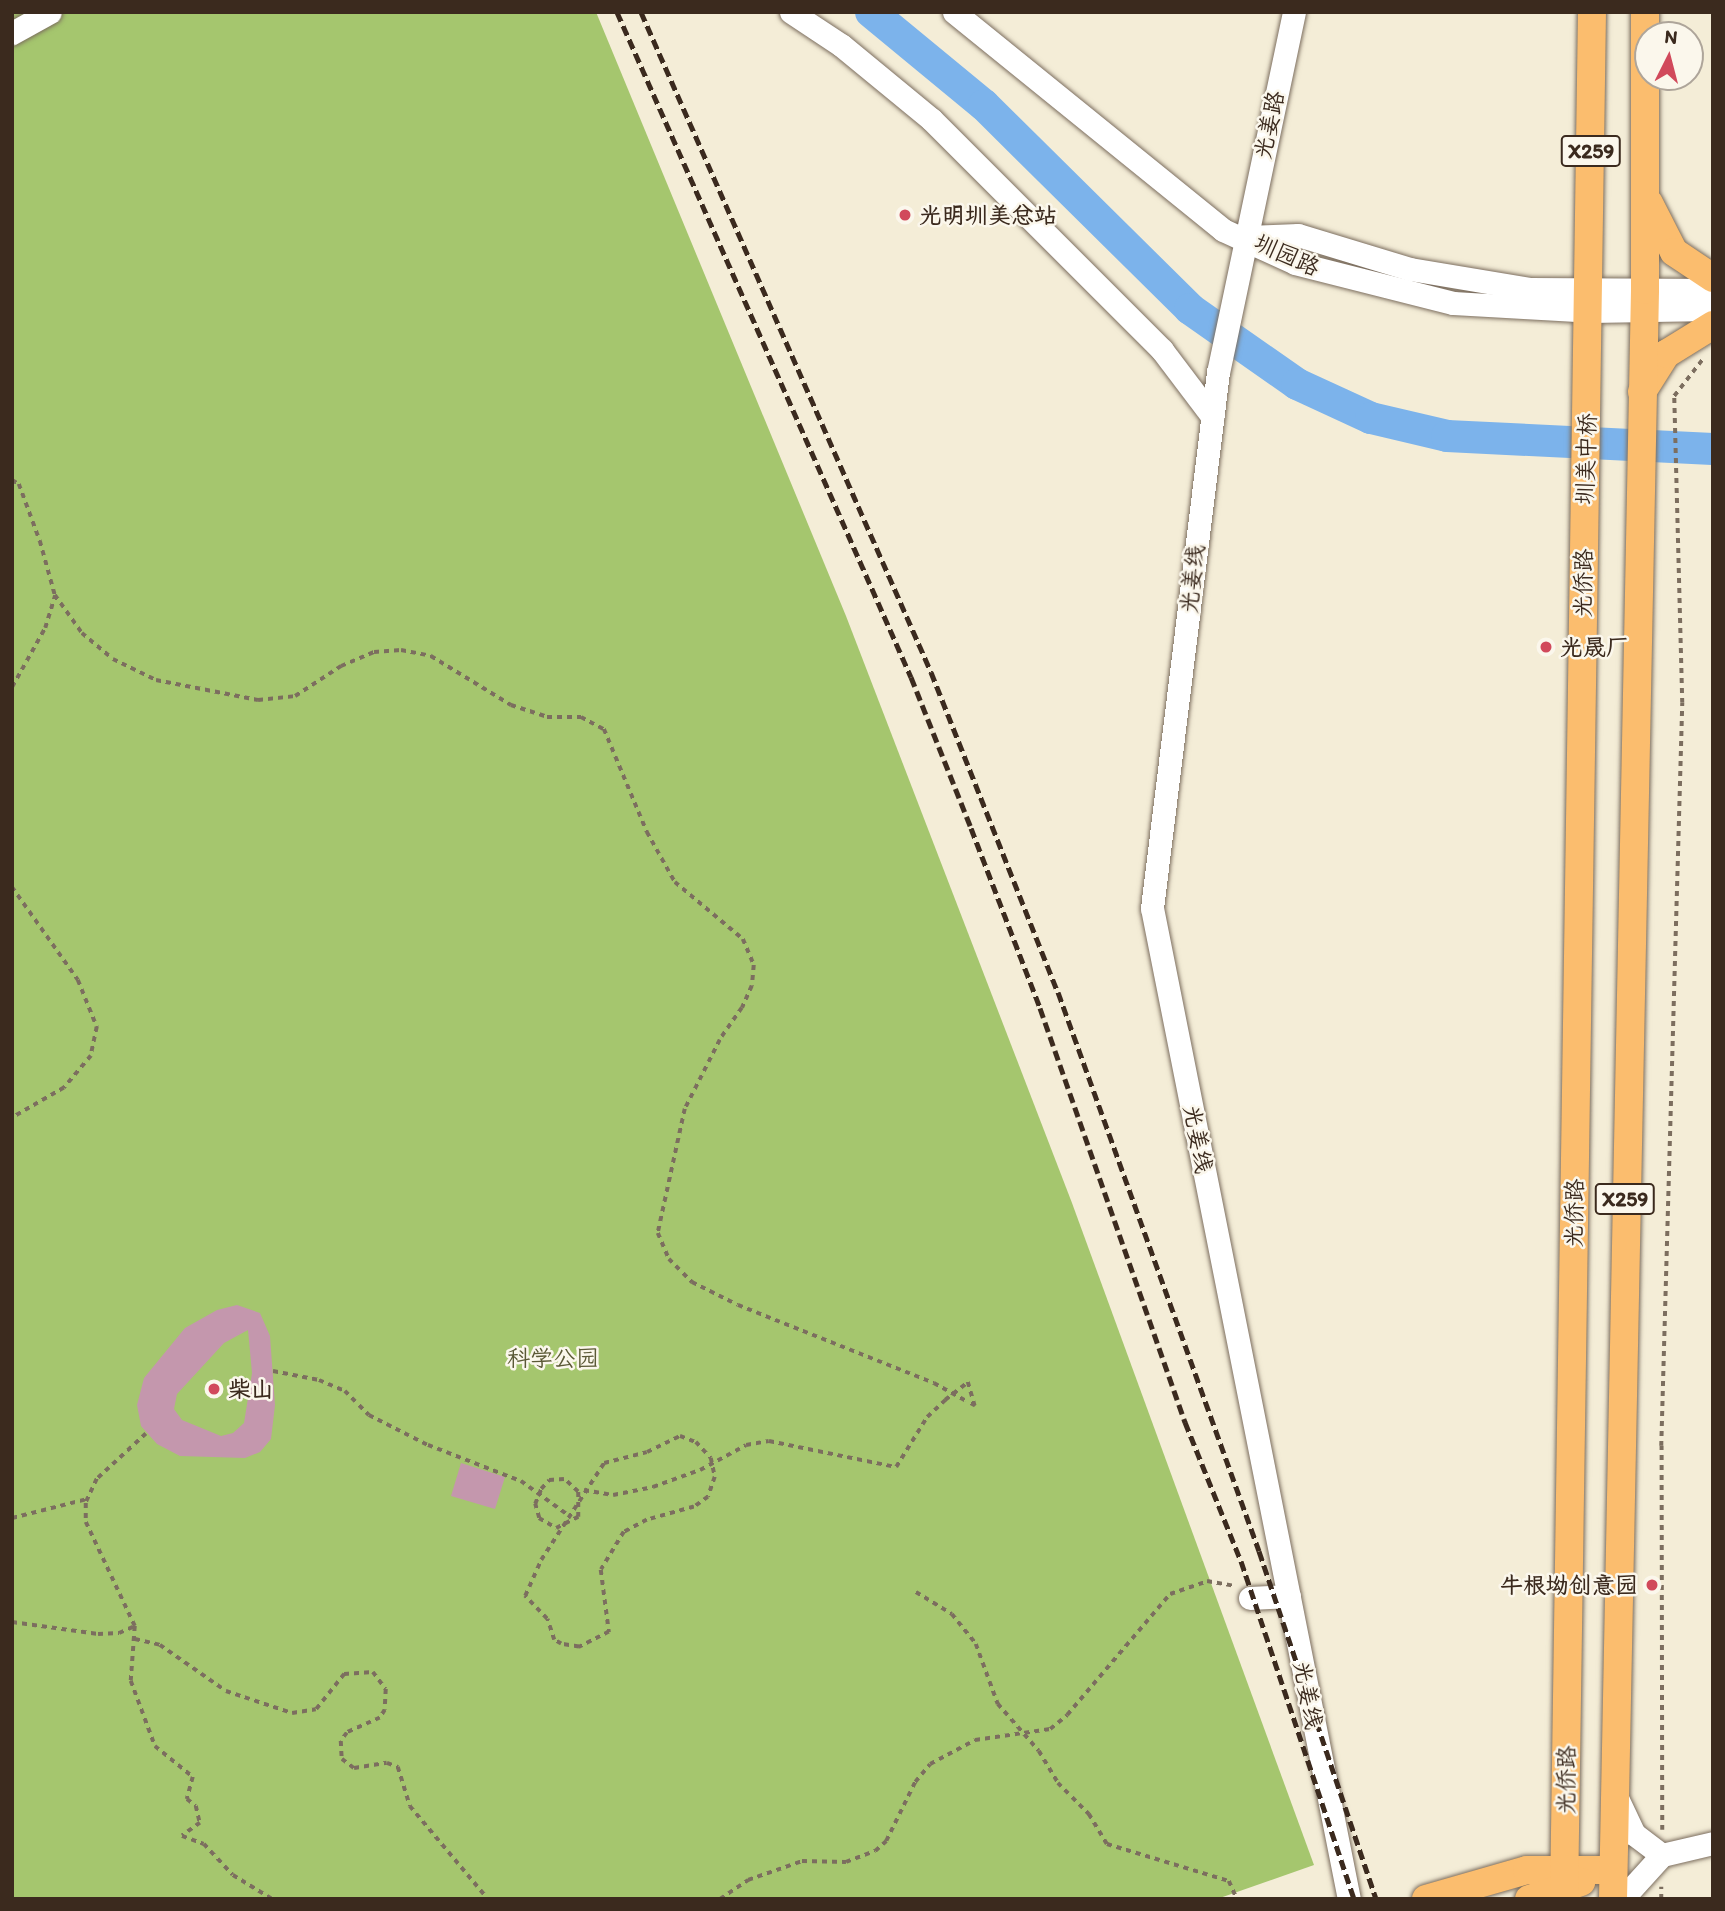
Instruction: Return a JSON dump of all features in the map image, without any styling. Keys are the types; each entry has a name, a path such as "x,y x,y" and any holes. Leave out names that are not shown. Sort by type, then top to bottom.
{"main road":[{"name":"X259","path":"1590,301 1592,12"},
{"name":"X259","path":"1613,1899 1638,529 1645,300 1645,12"},
{"path":"1645,192 1674,252 1713,278"},
{"name":"圳美中桥","path":"1584,528 1590,301"},
{"path":"1642,392 1666,354 1713,326"},
{"name":"光侨路","path":"1566,1889 1584,528"},
{"path":"1529,1899 1566,1889 1613,1870"},
{"path":"1426,1899 1490,1877 1566,1889"}],"street":[{"path":"12,33 50,12"},
{"path":"791,12 841,45 930,119 1162,350 1212,416"},
{"path":"954,12 1223,230 1244,237"},
{"name":"光姜路","path":"1244,237 1294,12"},
{"name":"圳园路","path":"1244,237 1298,234 1410,269 1590,301 1645,300 1713,290"},
{"name":"光姜线","path":"1244,237 1218,372 1152,908 1349,1899"},
{"name":"圳园路","path":"1645,300 1713,309"},
{"path":"1250,1598 1289,1595"},
{"path":"1615,1791 1634,1834 1662,1855"},
{"path":"1622,1899 1662,1855 1713,1843"}],"path":[{"path":"1661,1899 1661,1446 1682,703 1674,396 1707,354"},
{"path":"12,480 19,485 40,541 55,595 82,633 113,659 156,680 211,694 258,699 295,696 341,666 374,652 401,650 431,656 512,705 547,717 581,717 604,729 646,832 675,882 743,939 754,965 752,986 742,1008 720,1040 685,1109 658,1233 668,1259 692,1282 738,1305 934,1383 966,1401 975,1406 968,1382 944,1400 927,1416 896,1467 769,1441 746,1446 700,1470 653,1487 603,1493 583,1490"},
{"path":"12,687 45,628 55,595"},
{"path":"12,887 78,980 97,1027 90,1056 64,1088 12,1118"},
{"path":"273,1371 336,1387 369,1415 428,1445 521,1481 568,1515"},
{"path":"146,1434 97,1479 87,1499 86,1522 93,1543 135,1626 131,1681 156,1746 194,1777 187,1799 195,1806 200,1822 181,1836 204,1844 233,1875 272,1899"},
{"path":"680,1436 696,1442 715,1468 712,1490 703,1503 635,1525 616,1542 606,1556 599,1584 609,1632 573,1648 554,1640 547,1619 530,1604 525,1592 568,1515 604,1463 647,1452 680,1436"},
{"path":"549,1479 564,1479 578,1492 578,1517 556,1528 538,1518 537,1495 549,1479"},
{"path":"12,1518 87,1499"},
{"path":"720,1899 748,1880 802,1861 846,1862 875,1851 886,1841 915,1782 930,1764 975,1740 1050,1729 1068,1715 1170,1594 1189,1584 1220,1580 1250,1598"},
{"path":"916,1592 952,1614 976,1644 998,1704 1023,1733 1058,1783 1089,1814 1107,1844 1229,1881 1237,1899"},
{"path":"12,1622 98,1634 119,1633 135,1626"},
{"path":"135,1639 160,1645 226,1691 292,1713 316,1709 344,1674 373,1672 386,1689 386,1710 380,1718 347,1733 341,1741 342,1759 354,1768 387,1763 398,1767 410,1806 488,1899"}],"green space":[{"name":"科学公园","path":"12,12 596,12 846,616 1072,1203 1314,1865 1217,1899 12,1899"}],"building":[{"path":"237,1305 260,1313 270,1336 275,1405 271,1439 260,1452 245,1458 180,1456 157,1444 141,1426 137,1405 144,1378 185,1328 217,1310","holes":["248,1330 252,1373 244,1423 233,1433 221,1436 182,1420 174,1409 177,1394 224,1343"]},
{"path":"461,1463 505,1477 495,1509 451,1496"}],"waterway":[{"path":"871,12 984,105 1190,309 1297,384 1371,418 1447,436 1713,449"}],"railway":[{"path":"617,12 911,677 971,828 1040,1008 1185,1422 1241,1561 1354,1899"},
{"path":"641,12 931,672 1058,992 1259,1551 1376,1899"}],"place":[{"name":"光明圳美总站","path":"905,215"},
{"name":"光晟厂","path":"1546,647"},
{"name":"柴山","path":"214,1389"},
{"name":"牛根坳创意园","path":"1652,1585"}]}
